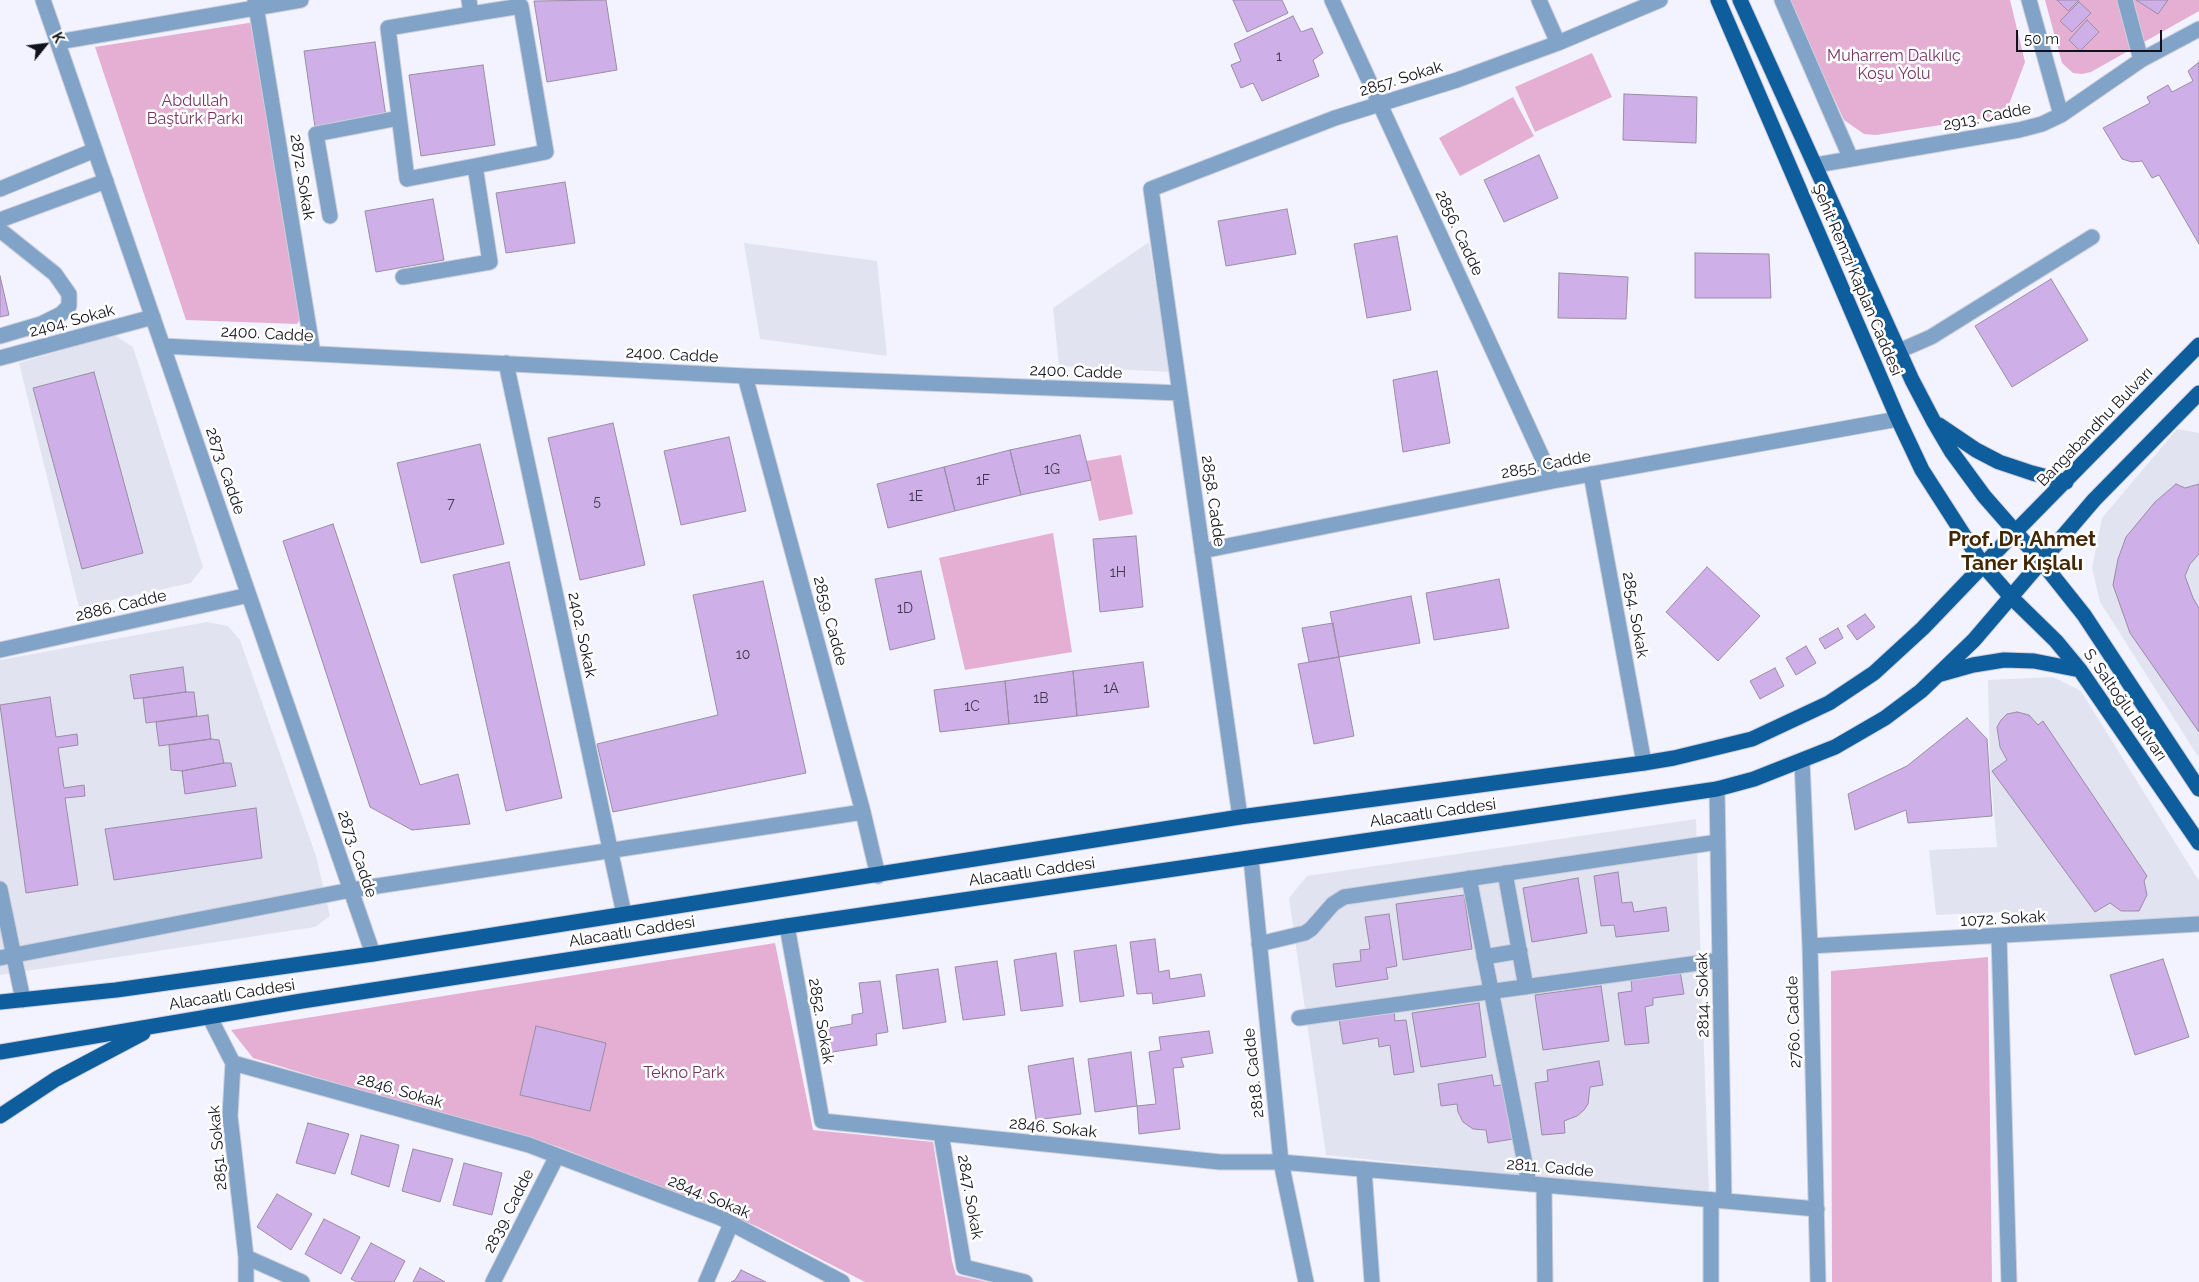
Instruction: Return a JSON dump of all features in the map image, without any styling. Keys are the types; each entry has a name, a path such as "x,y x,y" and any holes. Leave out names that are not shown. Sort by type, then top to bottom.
{"main road":[{"name":"Şehit Remzi Kaplan Caddesi","path":"1718,0 1914,454 1931,485 1983,565"},
{"name":"Şehit Remzi Kaplan Caddesi","path":"1740,0 1899,351 1934,422 1974,482 2015,532"},
{"name":"Bangabandhu Bulvarı","path":"1983,565 2199,345"},
{"path":"2041,561 2094,500 2199,394"},
{"path":"1934,422 1976,450 1999,462 2032,474 2066,482"},
{"name":"S. Saltoğlu Bulvarı","path":"2015,532 2084,615 2199,789"},
{"name":"Alacaatlı Caddesi","path":"0,1052 209,1016 786,926 1717,788 1754,779 1802,761 1868,729 1905,705 1940,675 1974,640 2041,561"},
{"name":"S. Saltoğlu Bulvarı","path":"1983,565 2011,597 2051,635 2080,670 2199,843"},
{"name":"Alacaatlı Caddesi","path":"0,1002 116,990 373,954 878,876 1240,817 1674,758 1752,739 1829,703 1874,673 1893,656 1924,628 1983,565"},
{"path":"1940,675 1973,665 2004,660 2034,661 2080,670"},
{"path":"0,1116 82,1064 158,1025"}],"street":[{"name":"2873. Cadde","path":"44,0 373,954"},
{"path":"58,42 255,4 301,0"},
{"name":"2856. Cadde","path":"1332,0 1554,481"},
{"path":"1539,0 1558,43"},
{"name":"2857. Sokak","path":"1151,189 1311,126 1457,80 1558,43 1660,0"},
{"path":"1782,0 1851,159"},
{"path":"2029,0 2061,115"},
{"path":"2125,0 2141,60"},
{"name":"2872. Sokak","path":"255,4 313,353"},
{"path":"521,6 546,152 407,179 388,28 470,7 521,6"},
{"name":"2913. Cadde","path":"1816,165 2019,130 2042,124 2061,115 2141,60 2199,28"},
{"path":"330,216 316,134 399,118"},
{"path":"0,189 95,150"},
{"path":"403,276 490,262 475,166"},
{"path":"0,220 106,181"},
{"name":"2858. Cadde","path":"1151,189 1240,817"},
{"path":"0,230 55,274 69,294 69,306 51,320 0,336"},
{"path":"1899,351 1931,337 2092,237"},
{"name":"2404. Sokak","path":"0,358 153,318"},
{"name":"2400. Cadde","path":"163,346 745,376 1180,393"},
{"name":"2402. Sokak","path":"506,363 624,914"},
{"name":"2859. Cadde","path":"745,376 863,812 878,876"},
{"name":"2855. Cadde","path":"1202,552 1554,481 1898,418"},
{"name":"2854. Sokak","path":"1591,474 1644,763"},
{"name":"2886. Cadde","path":"0,650 249,595"},
{"name":"2760. Cadde","path":"1802,761 1810,946 1818,1282"},
{"name":"2814. Sokak","path":"1711,1282 1718,1200 1720,960 1717,788"},
{"path":"7,956 350,890 863,812"},
{"path":"1259,944 1305,933 1311,929 1333,904 1344,897 1718,842"},
{"name":"2818. Cadde","path":"1250,858 1281,1162 1306,1282"},
{"path":"1505,873 1526,987"},
{"path":"1469,878 1491,992 1537,1184 1545,1282"},
{"path":"0,889 7,956 23,1000"},
{"name":"1072. Sokak","path":"1810,946 2199,924"},
{"name":"2852. Sokak","path":"786,926 822,1121"},
{"path":"2000,936 2009,1282"},
{"path":"1484,957 1520,951"},
{"path":"1299,1018 1720,960"},
{"name":"2851. Sokak","path":"209,1016 232,1063 230,1116 246,1258 246,1282"},
{"name":"2846. Sokak","path":"232,1063 529,1145 557,1156"},
{"name":"2846. Sokak","path":"822,1121 1220,1162 1281,1162"},
{"name":"2847. Sokak","path":"941,1134 964,1267 1025,1282"},
{"name":"2844. Sokak","path":"557,1156 731,1224 842,1282"},
{"name":"2839. Cadde","path":"493,1282 557,1156"},
{"name":"2811. Cadde","path":"1281,1162 1816,1209"},
{"path":"1364,1169 1372,1282"},
{"path":"706,1282 731,1224"},
{"path":"246,1258 302,1282"}],"shaded area":[{"path":"1149,242 1170,372 1059,366 1053,308"},
{"path":"744,243 877,261 887,356 760,339"},
{"path":"114,335 133,347 203,567 191,583 79,607 19,363"},
{"path":"2177,429 2199,433 2199,758 2100,602 2092,568 2102,518"},
{"path":"207,622 228,626 240,640 316,856 330,916 315,927 0,975 0,660"},
{"path":"2053,677 2081,691 2199,881 2199,921 2010,933 2002,912 1936,915 1929,850 1997,847 1990,768 1988,680"},
{"path":"1696,819 1709,1195 1326,1155 1289,898 1307,876"}],"green space":[{"name":"Muharrem Dalkılıç Koşu Yolu","path":"1789,0 2010,0 2025,62 2005,115 1876,135 1864,134 1844,120"},
{"path":"2045,0 2199,0 2199,11 2091,72 2082,74 2073,73 2062,63"},
{"name":"Abdullah Baştürk Parkı","path":"255,22 307,309 297,324 186,320 95,47"},
{"path":"1592,53 1612,97 1535,132 1515,87"},
{"path":"1513,97 1534,136 1460,176 1439,138"},
{"path":"1121,455 1133,514 1099,521 1086,461"},
{"path":"1053,533 1072,652 965,670 939,558"},
{"name":"Tekno Park","path":"775,943 813,1130 933,1142 952,1261 956,1275 988,1282 865,1282 756,1226 559,1147 411,1106 253,1058 231,1030"},
{"path":"1988,957 1992,1282 1832,1282 1831,971"}],"building":[{"path":"606,0 617,70 547,82 534,1"},
{"path":"1233,0 1282,0 1288,13 1247,32"},
{"path":"2057,0 2079,0 2068,11"},
{"path":"2136,0 2168,0 2158,14"},
{"path":"2079,2 2091,13 2072,32 2060,21"},
{"path":"1293,16 1301,32 1312,28 1323,53 1313,60 1319,76 1262,101 1253,83 1241,88 1231,65 1241,61 1234,44"},
{"path":"2087,20 2099,32 2080,51 2069,40"},
{"path":"375,42 386,117 315,127 304,51"},
{"path":"2199,62 2199,244 2159,175 2152,178 2142,161 2132,162 2122,159 2103,128 2150,103 2147,97 2168,85 2172,92 2193,81 2188,71"},
{"path":"483,65 495,145 421,156 409,75"},
{"path":"1624,94 1697,97 1696,143 1623,140"},
{"path":"1539,155 1558,198 1504,222 1484,180"},
{"path":"565,182 575,243 506,253 496,193"},
{"path":"433,199 444,260 376,272 365,211"},
{"path":"1287,209 1296,254 1226,266 1218,221"},
{"path":"1397,236 1411,310 1367,318 1354,244"},
{"path":"1695,253 1769,254 1771,298 1695,298"},
{"path":"1559,273 1628,277 1626,319 1558,318"},
{"path":"0,276 9,315 0,317"},
{"path":"2051,279 2088,340 2012,387 1975,326"},
{"path":"1437,371 1450,443 1403,452 1393,380"},
{"path":"94,372 143,553 82,569 33,388"},
{"path":"613,423 645,565 580,580 548,438"},
{"path":"1080,435 1091,480 1021,495 1010,450"},
{"path":"729,437 746,511 681,525 664,451"},
{"path":"480,444 504,544 421,563 397,463"},
{"path":"1010,450 1021,495 955,511 944,467"},
{"path":"944,467 955,511 888,528 877,484"},
{"path":"2176,484 2185,488 2199,484 2199,554 2190,564 2185,576 2199,608 2199,732 2130,633 2113,585 2118,559 2126,537 2155,502"},
{"path":"333,524 420,785 458,774 470,824 412,830 370,807 283,541"},
{"path":"1136,536 1143,607 1100,612 1093,539"},
{"path":"509,562 562,798 506,811 453,575"},
{"path":"1707,567 1760,616 1718,661 1666,612"},
{"path":"921,571 935,639 890,650 875,579"},
{"path":"1499,579 1509,628 1434,640 1426,593"},
{"path":"763,581 806,773 613,812 597,744 718,715 693,595"},
{"path":"1411,596 1420,643 1339,657 1330,612"},
{"path":"1865,614 1875,627 1857,640 1847,626"},
{"path":"1333,623 1339,657 1309,662 1302,628"},
{"path":"1838,628 1843,638 1825,649 1819,639"},
{"path":"1806,646 1816,663 1796,675 1786,658"},
{"path":"1339,657 1354,736 1314,744 1298,664"},
{"path":"1143,662 1149,707 1077,716 1073,671"},
{"path":"183,667 186,692 134,699 130,675"},
{"path":"1775,668 1784,686 1760,699 1750,681"},
{"path":"1073,671 1077,716 1009,724 1005,681"},
{"path":"1005,681 1009,724 940,732 934,690"},
{"path":"194,692 197,716 146,723 143,698"},
{"path":"50,697 56,737 77,734 78,745 58,748 64,788 84,785 85,796 65,798 78,885 26,893 0,705"},
{"path":"2017,712 2029,715 2038,725 2043,721 2147,876 2144,881 2147,895 2139,911 2121,911 2110,903 2095,912 1992,771 2007,760 2000,747 1997,727 2007,714"},
{"path":"208,715 211,739 159,746 156,722"},
{"path":"1967,718 1987,739 1992,816 1908,823 1906,810 1855,830 1848,794 1907,766"},
{"path":"211,739 219,740 224,763 182,771 171,770 169,745"},
{"path":"231,763 236,786 185,794 182,771"},
{"path":"256,808 262,858 114,880 105,829"},
{"path":"1618,872 1622,903 1632,902 1634,912 1666,907 1669,931 1616,937 1614,925 1601,926 1594,876"},
{"path":"1578,878 1587,933 1532,942 1523,888"},
{"path":"1464,895 1472,949 1403,960 1396,904"},
{"path":"1389,914 1397,966 1386,968 1388,979 1336,987 1333,964 1361,961 1360,950 1370,949 1365,917"},
{"path":"1155,939 1159,972 1169,970 1170,979 1201,974 1205,996 1153,1004 1152,993 1137,994 1130,942"},
{"path":"1116,945 1124,996 1080,1002 1074,951"},
{"path":"1056,953 1063,1006 1021,1011 1014,960"},
{"path":"2163,959 2189,1037 2135,1055 2110,975"},
{"path":"997,961 1005,1015 963,1020 955,967"},
{"path":"938,969 946,1022 903,1029 896,975"},
{"path":"1680,971 1684,994 1653,998 1653,1005 1645,1007 1649,1043 1625,1045 1618,993 1632,991 1631,979"},
{"path":"880,981 888,1032 876,1034 877,1045 826,1053 823,1029 852,1024 852,1015 863,1013 859,983"},
{"path":"1601,986 1609,1041 1543,1050 1535,995"},
{"path":"1479,1003 1486,1057 1421,1067 1412,1013"},
{"path":"1394,1011 1395,1021 1406,1020 1414,1072 1394,1075 1390,1045 1379,1047 1378,1038 1343,1044 1339,1019"},
{"path":"536,1026 606,1043 590,1111 520,1095"},
{"path":"1209,1031 1213,1053 1181,1058 1184,1067 1173,1068 1180,1129 1139,1134 1137,1106 1156,1104 1149,1052 1161,1050 1159,1037"},
{"path":"1131,1052 1137,1106 1095,1112 1088,1059"},
{"path":"1073,1058 1081,1114 1036,1120 1028,1066"},
{"path":"1599,1061 1603,1085 1590,1087 1588,1104 1584,1110 1577,1116 1564,1121 1565,1133 1542,1135 1535,1083 1548,1081 1547,1070"},
{"path":"1492,1075 1494,1086 1507,1084 1513,1139 1488,1143 1486,1130 1473,1129 1463,1122 1458,1112 1457,1104 1441,1106 1438,1084"},
{"path":"308,1123 349,1134 335,1174 296,1163"},
{"path":"361,1135 399,1145 389,1187 351,1174"},
{"path":"413,1149 453,1159 440,1202 402,1191"},
{"path":"464,1163 502,1173 492,1215 453,1205"},
{"path":"277,1194 312,1214 291,1250 257,1227"},
{"path":"324,1219 360,1237 341,1274 305,1254"},
{"path":"371,1243 405,1261 394,1282 357,1282 351,1279"},
{"path":"420,1268 445,1282 413,1282"},
{"path":"741,1270 766,1282 731,1282 735,1280"}],"district":[{"name":"Prof. Dr. Ahmet Taner Kışlalı","path":"2022,552"}]}
